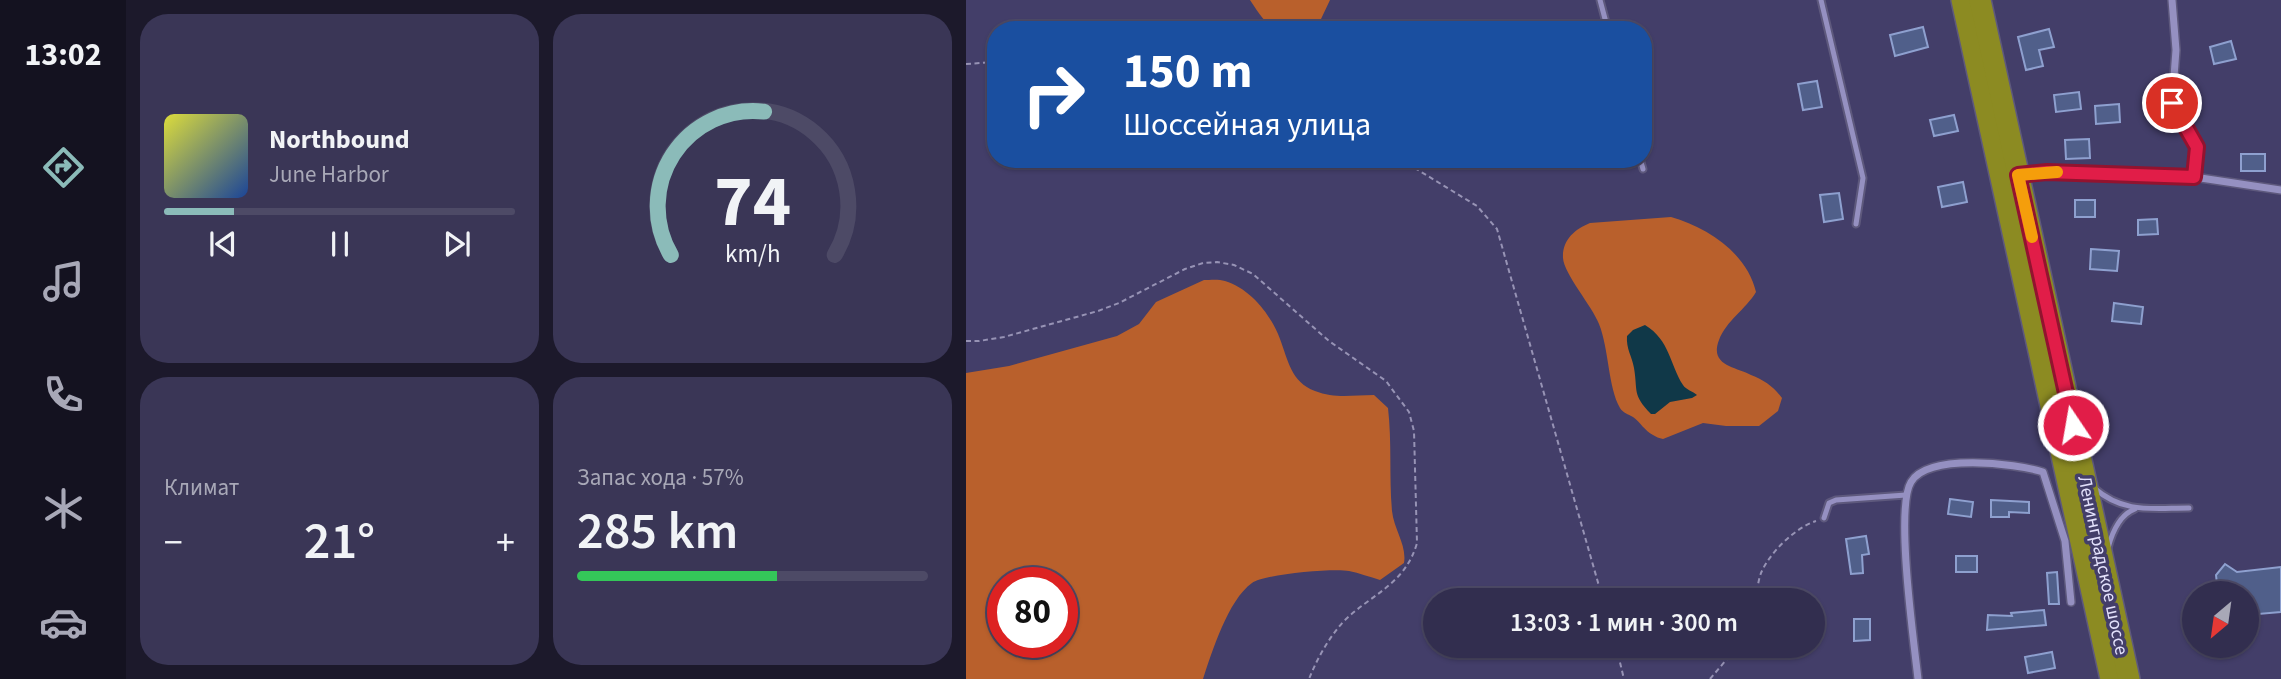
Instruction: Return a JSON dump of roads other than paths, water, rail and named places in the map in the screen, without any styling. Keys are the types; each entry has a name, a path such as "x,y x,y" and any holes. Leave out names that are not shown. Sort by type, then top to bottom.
{"highway":[{"name":"Ленинградское шоссе","path":"1962,0 2073,540 2110,679"},
{"name":"Ленинградское шоссе","path":"1980,0 2129,679"}],"street":[{"path":"2172,0 2176,50 2172,103 2197,147 2194,177"},
{"path":"2018,175 2047,172 2194,177 2281,190"},
{"path":"1918,679 1904,528 1906,495 1912,480 1920,472 1933,467 1960,464 2016,465 2043,472 2073,540 2071,602"}],"lane":[{"path":"1600,0 1606,21"},
{"path":"1821,0 1863,178 1856,224"},
{"path":"2085,478 2113,501 2126,507 2189,508"},
{"path":"1824,518 1829,503 1836,500 1906,495"},
{"path":"2105,569 2113,531 2125,515 2137,508"}],"water":[{"path":"1645,325 1665,345 1683,385 1697,395 1670,402 1655,414 1651,414 1638,397 1627,345 1627,336"}]}
